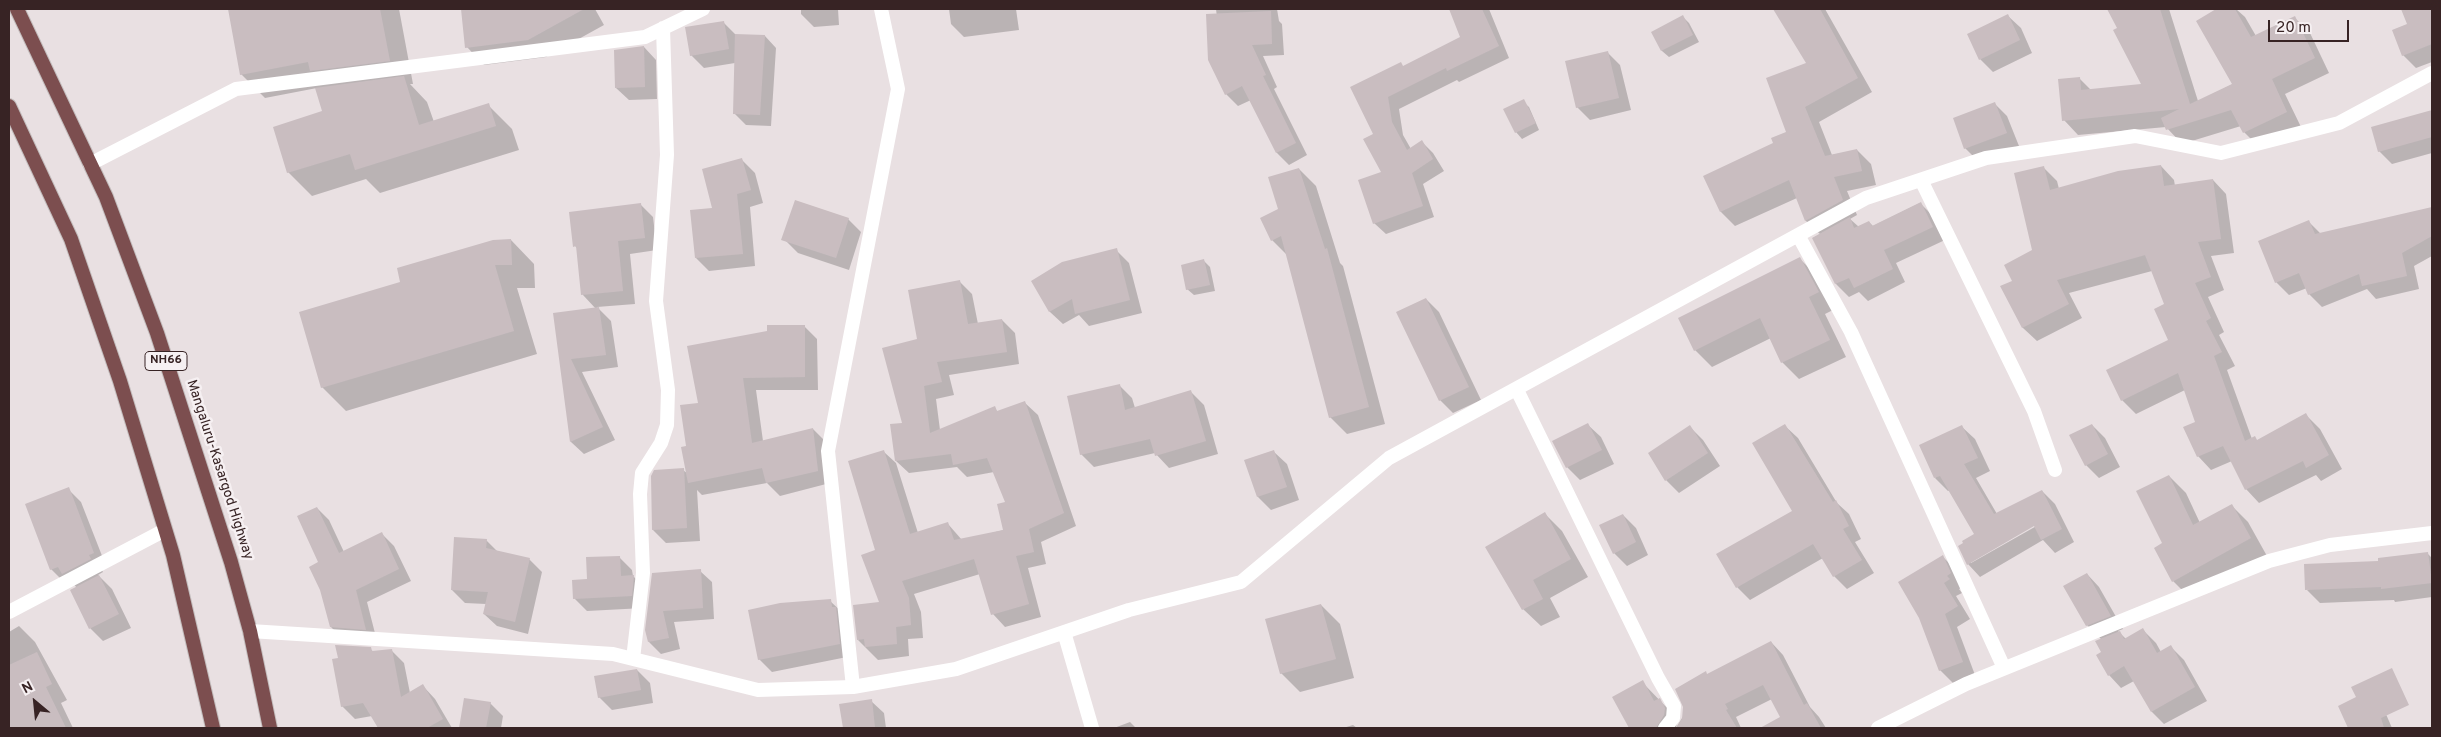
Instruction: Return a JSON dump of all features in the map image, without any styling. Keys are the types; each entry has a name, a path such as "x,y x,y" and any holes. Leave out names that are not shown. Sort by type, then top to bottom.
{"highway":[{"name":"Mangaluru-Kasargod Highway","path":"17,9 106,197 158,333 232,562 250,631 270,728"},
{"path":"9,106 71,239 120,381 165,530 213,728"}],"street":[{"path":"90,164 236,89 645,37 703,9"},
{"path":"853,687 828,451 898,89 882,9"},
{"path":"633,659 643,573 640,494 642,473 662,443 667,425 668,390 656,301 667,155 663,28"},
{"path":"250,631 613,654 758,690 853,687 956,669 1129,610 1241,582 1389,458 1517,390 1866,198 1986,158 2135,136 2221,153 2338,123 2432,73"},
{"path":"1921,180 2034,411 2054,470"},
{"path":"1798,235 1851,332 2004,668"},
{"path":"1517,390 1658,678 1674,706 1673,718 1666,728"},
{"path":"9,612 165,530"},
{"path":"1878,728 1966,684 2269,561 2330,545 2432,533"},
{"path":"1064,632 1092,728"}],"building":[{"path":"228,9 380,9 390,61 310,71 308,62 240,75"},
{"path":"461,9 584,9 528,40 465,48"},
{"path":"1449,9 1482,9 1499,46 1447,71 1446,68 1388,97 1392,122 1407,150 1422,140 1433,159 1412,173 1423,206 1373,224 1358,180 1381,172 1363,139 1373,134 1350,87 1401,62 1403,66 1460,37"},
{"path":"1773,9 1820,9 1858,78 1805,107 1825,156 1857,149 1862,171 1834,177 1843,200 1805,221 1789,180 1720,212 1703,176 1773,143 1771,138 1786,132 1766,78 1806,63"},
{"path":"2107,9 2160,9 2190,104 2232,84 2196,21 2216,9 2235,9 2251,37 2295,16 2315,58 2272,79 2287,112 2243,133 2231,110 2166,130 2161,118 2179,109 2062,121 2058,79 2080,77 2081,90 2141,84 2113,30 2117,28"},
{"path":"2401,9 2432,9 2432,44 2402,56 2392,30 2407,24"},
{"path":"1271,11 1272,44 1252,45 1266,75 1263,76 1296,143 1276,153 1242,86 1225,95 1208,60 1206,14"},
{"path":"2008,14 2020,40 1979,60 1967,34"},
{"path":"1683,15 1693,35 1661,51 1651,32"},
{"path":"724,21 729,49 690,56 685,27"},
{"path":"735,34 765,35 760,115 733,114"},
{"path":"644,46 645,87 615,88 614,50"},
{"path":"1608,51 1619,98 1576,108 1565,61"},
{"path":"404,76 419,125 489,103 496,126 355,170 350,154 287,173 273,127 322,111 315,88"},
{"path":"1524,99 1536,123 1515,133 1503,109"},
{"path":"1995,102 2007,133 1964,149 1953,118"},
{"path":"2432,110 2432,137 2378,152 2371,127"},
{"path":"742,158 751,190 737,194 743,254 695,258 690,210 712,208 702,169"},
{"path":"2161,165 2164,186 2213,179 2221,239 2198,242 2211,277 2195,283 2211,318 2206,321 2222,352 2214,356 2245,441 2255,436 2257,440 2306,413 2329,455 2306,468 2303,461 2245,490 2223,446 2197,457 2183,427 2195,422 2178,373 2121,401 2106,370 2168,340 2154,309 2164,304 2145,255 2057,280 2069,304 2022,328 2000,286 2012,281 2004,265 2032,250 2014,173 2044,166 2050,190 2118,171"},
{"path":"1299,168 1325,249 1327,248 1369,407 1329,418 1281,236 1271,241 1260,218 1278,209 1268,177"},
{"path":"795,200 849,218 836,258 781,240"},
{"path":"1921,202 1933,227 1884,250 1893,269 1854,288 1849,278 1835,284 1812,238 1850,217 1854,228 1869,221 1872,226"},
{"path":"641,203 645,238 618,241 623,291 581,295 576,246 573,247 569,212"},
{"path":"2432,207 2432,236 2402,253 2407,276 2362,286 2359,274 2308,295 2299,273 2275,283 2258,241 2309,220 2315,234"},
{"path":"511,239 512,265 495,265 514,331 321,388 299,312 400,282 397,268 493,240"},
{"path":"1117,248 1130,300 1075,314 1072,299 1049,312 1031,281 1062,262"},
{"path":"1800,257 1819,292 1809,297 1830,340 1781,363 1760,318 1694,351 1678,318"},
{"path":"1204,259 1210,285 1186,290 1181,265"},
{"path":"960,280 968,324 1002,319 1007,352 937,362 942,382 924,386 930,433 995,406 997,411 1025,401 1064,513 1029,529 1034,552 1016,556 1029,604 991,615 974,559 902,581 909,598 911,625 896,627 897,644 865,647 864,639 857,640 853,605 879,602 861,555 875,550 848,461 884,450 910,534 948,522 954,540 1003,530 997,504 1005,502 987,458 953,465 951,454 895,461 890,424 902,423 882,348 917,339 908,290"},
{"path":"1426,298 1469,387 1439,401 1396,312"},
{"path":"599,307 606,355 571,359 603,427 570,442 553,313"},
{"path":"767,325 805,325 805,377 743,378 752,443 813,428 818,471 766,483 762,468 688,483 681,447 686,446 680,405 698,403 687,346 767,331"},
{"path":"1120,384 1125,410 1191,390 1206,441 1155,456 1150,439 1080,455 1067,396"},
{"path":"1588,423 1602,450 1566,468 1552,441"},
{"path":"1785,424 1833,502 1836,500 1849,526 1843,529 1862,560 1833,577 1813,544 1736,588 1716,554 1792,511 1752,443"},
{"path":"2092,424 2108,454 2085,466 2069,435"},
{"path":"1690,425 1708,453 1665,481 1648,453"},
{"path":"1962,425 1978,458 1964,464 1994,514 2042,490 2062,529 2041,540 2034,526 1967,565 1958,546 1963,543 1962,541 1974,534 1940,476 1934,478 1919,445"},
{"path":"1274,450 1287,487 1257,497 1244,460"},
{"path":"684,468 687,528 652,530 651,476 654,470"},
{"path":"2169,475 2193,525 2232,504 2251,538 2172,582 2154,548 2162,543 2136,491"},
{"path":"69,487 94,553 89,555 91,559 62,574 58,567 50,570 25,504"},
{"path":"317,507 339,553 382,532 399,569 356,590 366,630 330,627 320,590 309,567 318,562 297,516"},
{"path":"1545,512 1571,559 1533,580 1543,599 1522,610 1485,547"},
{"path":"1623,514 1636,542 1613,554 1599,525"},
{"path":"454,537 487,539 486,548 530,558 515,622 483,614 488,592 451,590"},
{"path":"2428,552 2432,583 2381,589 2381,587 2305,590 2304,564 2378,561 2378,558"},
{"path":"1943,555 1951,573 1947,576 1950,579 1944,583 1958,606 1945,614 1963,662 1939,671 1919,618 1898,582"},
{"path":"620,556 621,576 634,575 632,596 573,599 572,580 587,579 586,557"},
{"path":"701,569 703,608 663,611 669,638 648,642 645,630 652,573"},
{"path":"2087,573 2111,616 2086,626 2063,586"},
{"path":"99,575 119,614 89,629 70,590"},
{"path":"831,599 832,607 836,607 840,644 758,660 748,610 780,603"},
{"path":"1321,604 1336,659 1280,674 1265,619"},
{"path":"2143,628 2157,653 2171,645 2195,687 2151,712 2124,666 2108,676 2096,655 2101,652 2095,641 2120,631 2124,639"},
{"path":"1771,641 1804,705 1807,703 1821,728 1760,728 1780,717 1763,685 1725,704 1728,709 1726,710 1737,728 1676,728 1682,719 1683,707 1675,689 1706,671 1707,674"},
{"path":"335,645 371,647 372,651 392,649 401,697 423,684 443,719 427,728 378,728 363,703 341,707 332,659 338,658"},
{"path":"37,652 52,684 46,687 66,728 9,728 9,665"},
{"path":"2392,668 2409,705 2381,718 2384,728 2348,728 2338,706 2356,697 2351,687"},
{"path":"637,669 641,690 598,698 594,676"},
{"path":"1643,680 1654,701 1660,698 1665,708 1664,715 1656,728 1629,728 1612,697"},
{"path":"464,698 491,702 486,728 459,728"},
{"path":"872,699 875,728 843,728 839,704"}]}
